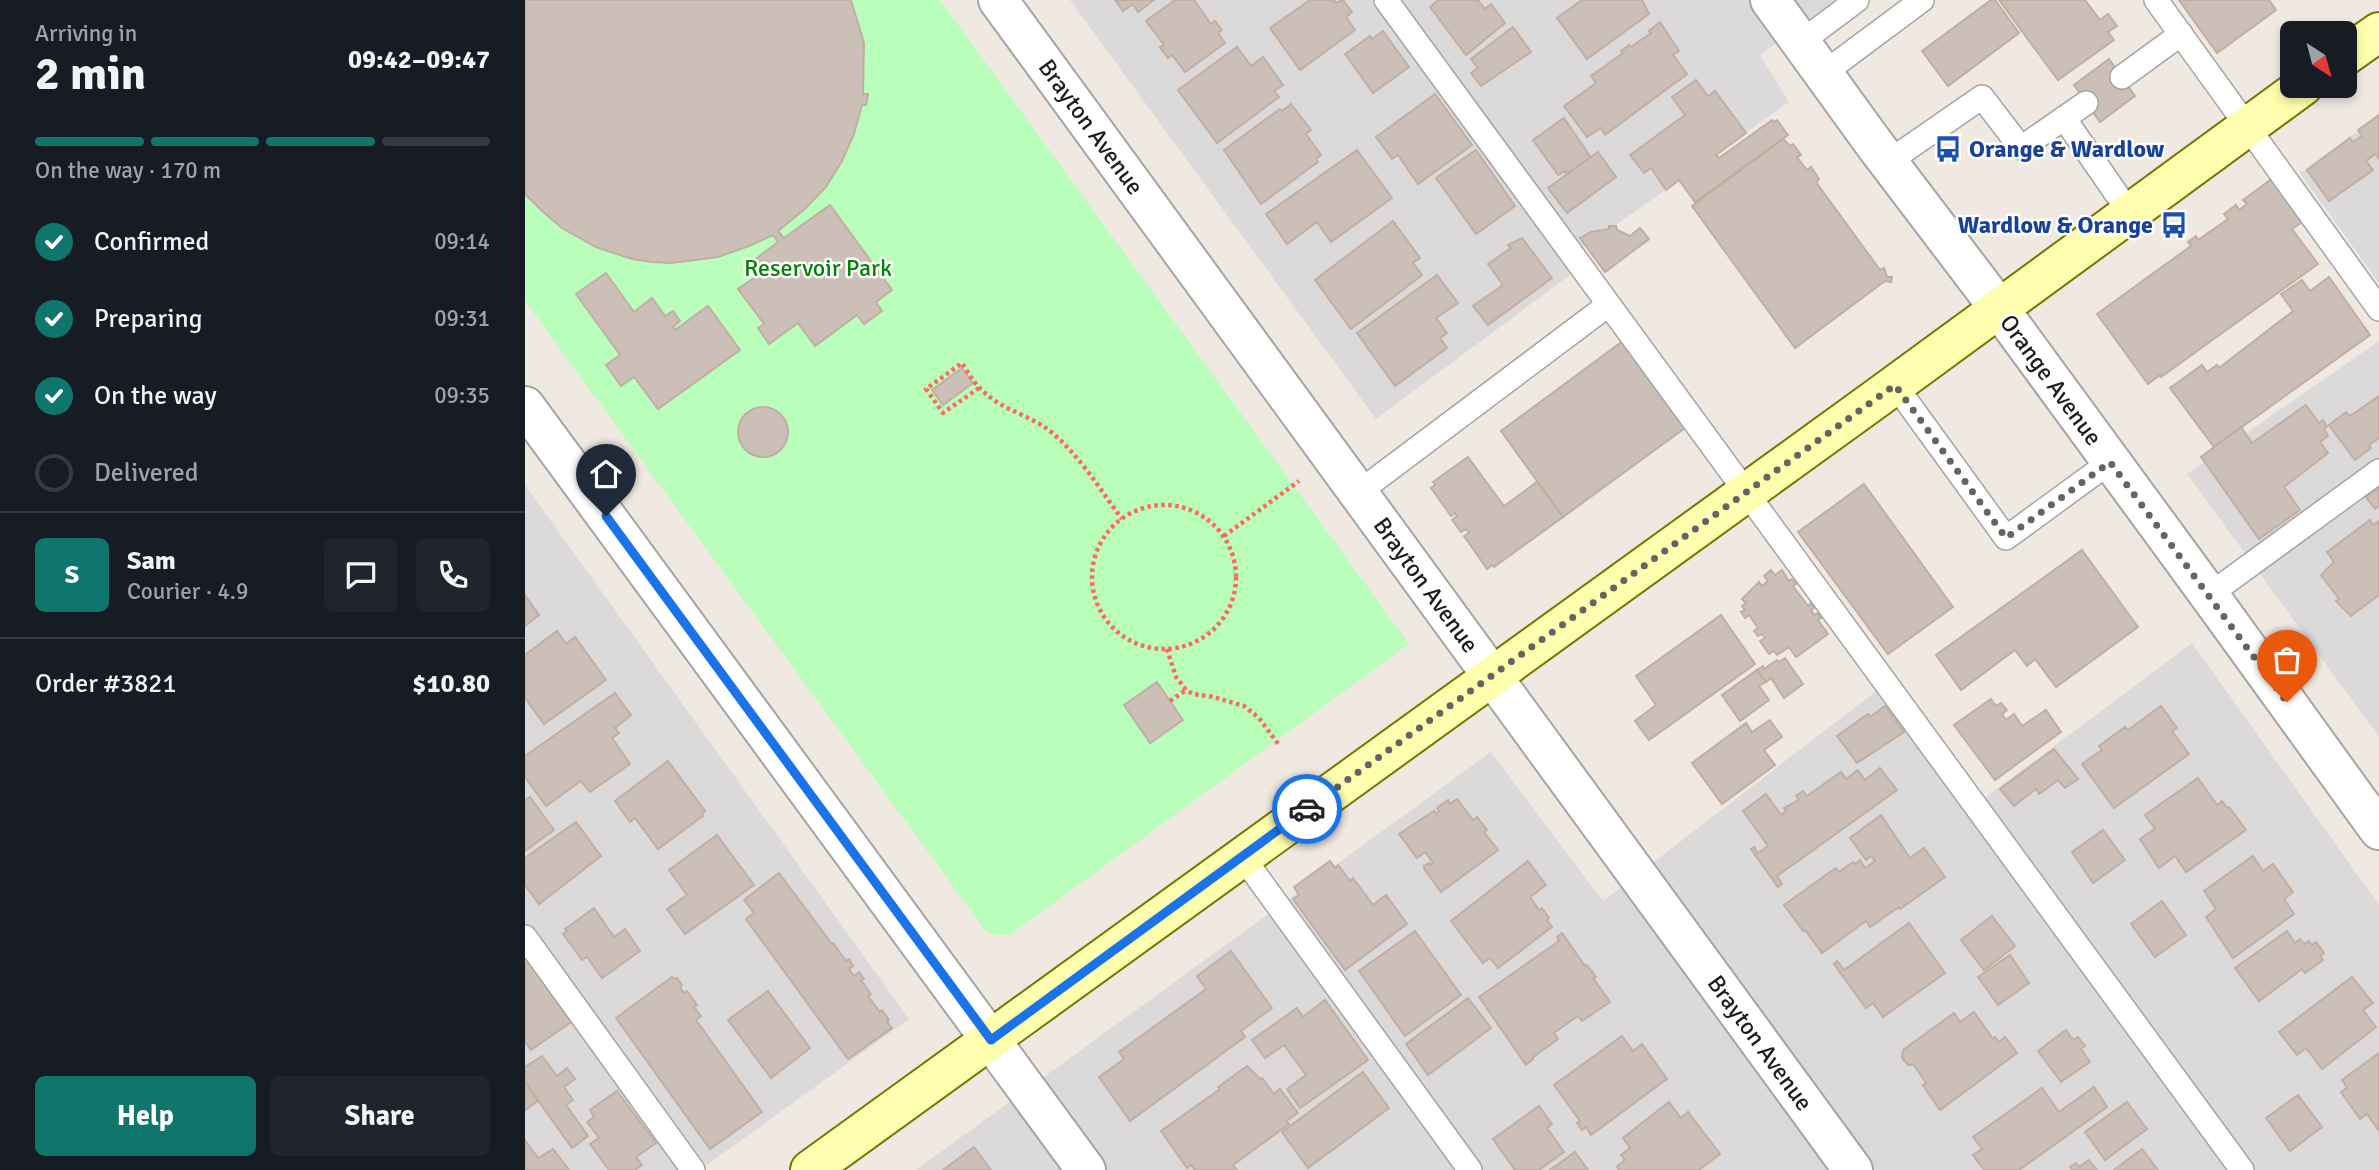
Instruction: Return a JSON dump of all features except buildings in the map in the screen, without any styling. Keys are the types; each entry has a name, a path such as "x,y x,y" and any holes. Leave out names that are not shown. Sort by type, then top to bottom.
{"main road":[{"path":"2357,48 2379,32"},
{"path":"810,1170 1895,385 2286,98"}],"street":[{"name":"Brayton Avenue","path":"998,0 1853,1170"},
{"name":"Orange Avenue","path":"1770,0 2209,594 2379,830"},
{"path":"525,406 1086,1170"}],"lane":[{"path":"1386,0 2242,1170"},
{"path":"1801,42 1857,0"},
{"path":"1824,73 1922,0"},
{"path":"2156,0 2379,309"},
{"path":"2122,77 2181,34"},
{"path":"1888,162 1982,97 2021,148 2087,103"},
{"path":"2064,118 2129,212"},
{"path":"1359,492 1608,306"},
{"path":"1895,385 2006,538 2110,462"},
{"path":"2209,594 2379,471"},
{"path":"1242,856 1470,1170"},
{"path":"525,937 693,1170"}],"path":[{"path":"979,388 943,413 926,389 962,363 979,388 988,396 1044,427 1061,441 1122,519"},
{"path":"1224,536 1299,481"},
{"path":"1160,504 1184,507 1207,518 1224,536 1234,557 1236,580 1232,602 1221,622 1203,638 1182,647 1167,649 1137,645 1117,633 1102,616 1092,593 1091,568 1099,544 1114,523 1122,519 1135,510 1160,504"},
{"path":"1167,649 1176,677 1186,690 1244,706 1259,718 1279,746"},
{"path":"1170,701 1186,690"}],"shaded area":[{"path":"1070,0 1835,0 1760,55 1789,102 1565,261 1574,272 1376,419"},
{"path":"2379,116 2379,283 2300,173"},
{"path":"2379,341 2379,737 2187,474"},
{"path":"525,485 909,1019 700,1170 525,1170"},
{"path":"2192,643 2379,905 2379,1170 916,1170 1491,752 1603,901 1879,689 1967,811"}],"green space":[{"name":"Reservoir Park","path":"525,0 940,0 1409,644 1010,935 996,935 985,930 525,301"}],"way so far":[{"path":"1307,809 1895,385 2006,538 2110,462 2287,702"}],"place":[{"name":"Orange & Wardlow","path":"1948,149"},
{"name":"Wardlow & Orange","path":"2174,225"}],"route":[{"path":"606,516 991,1040 1307,809"}]}
